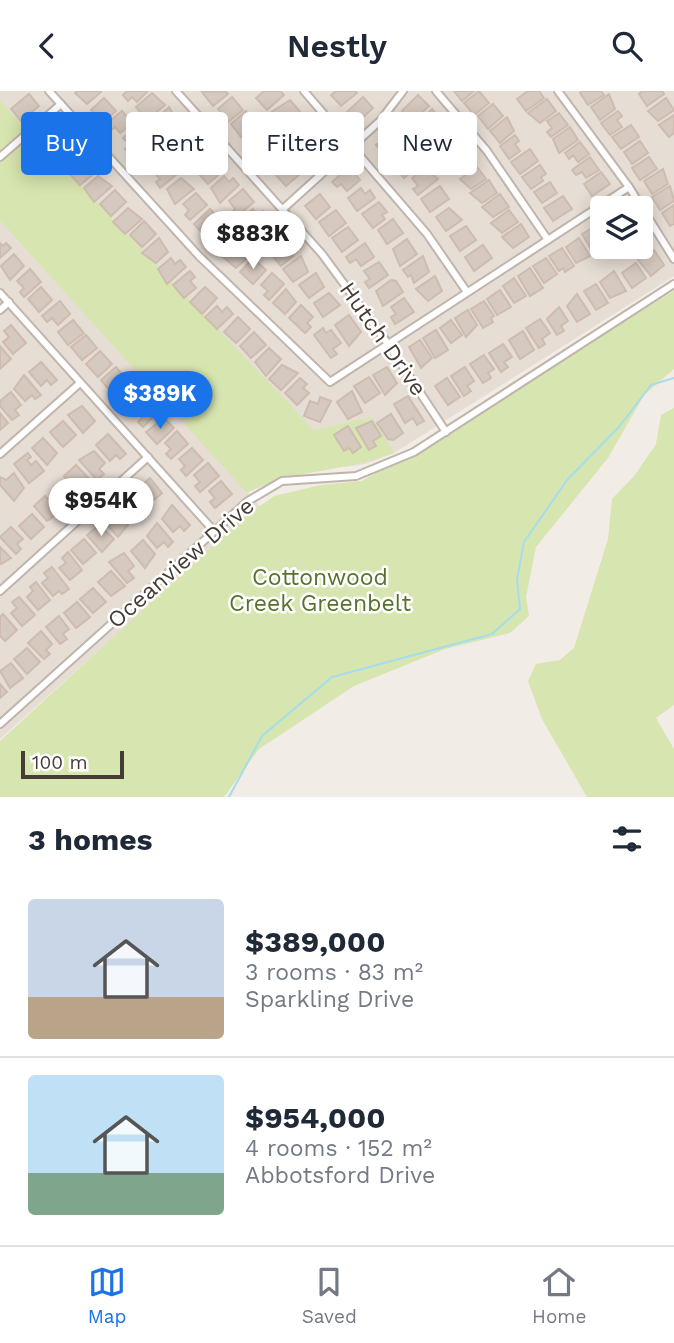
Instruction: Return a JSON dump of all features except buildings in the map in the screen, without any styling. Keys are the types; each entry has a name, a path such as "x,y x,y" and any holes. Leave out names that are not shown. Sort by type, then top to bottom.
{"street":[{"path":"50,91 199,256 330,382 629,187"},
{"name":"Hutch Drive","path":"176,91 284,208 354,295 446,432"},
{"path":"304,91 323,112"},
{"path":"364,136 380,121 403,91"},
{"path":"436,91 487,151 548,240"},
{"path":"558,91 629,187 674,259"},
{"path":"0,157 61,104"},
{"path":"364,159 427,234 467,292"},
{"path":"284,208 321,175"},
{"name":"Oceanview Drive","path":"0,724 248,501 282,481 356,476 414,452 674,284"},
{"path":"0,293 214,531"},
{"path":"0,310 9,302"},
{"path":"0,453 80,383"},
{"path":"0,591 148,457"}],"shaded area":[{"path":"0,91 674,91 674,276 394,453 365,464 345,467 174,298 63,175 112,175 112,112 21,112 21,128 0,105"},
{"path":"0,221 260,506 0,739"}],"green space":[{"path":"0,101 21,123 21,175 71,175 314,430 372,417 394,453 357,464 283,479 247,493 0,221"},
{"name":"Cottonwood Creek Greenbelt","path":"674,291 674,369 644,395 608,458 536,547 526,597 529,616 510,633 445,649 354,686 259,749 224,797 0,797 0,741 242,519 274,496 321,485 362,481"},
{"path":"674,408 674,705 656,718 674,749 674,797 587,797 542,719 528,681 536,664 560,660 574,648 608,539 612,499 635,475 656,444 661,415"}],"waterway":[{"path":"229,797 262,736 332,677 492,634 520,609 517,579 524,542 567,480 619,427 651,385 674,378"}]}
